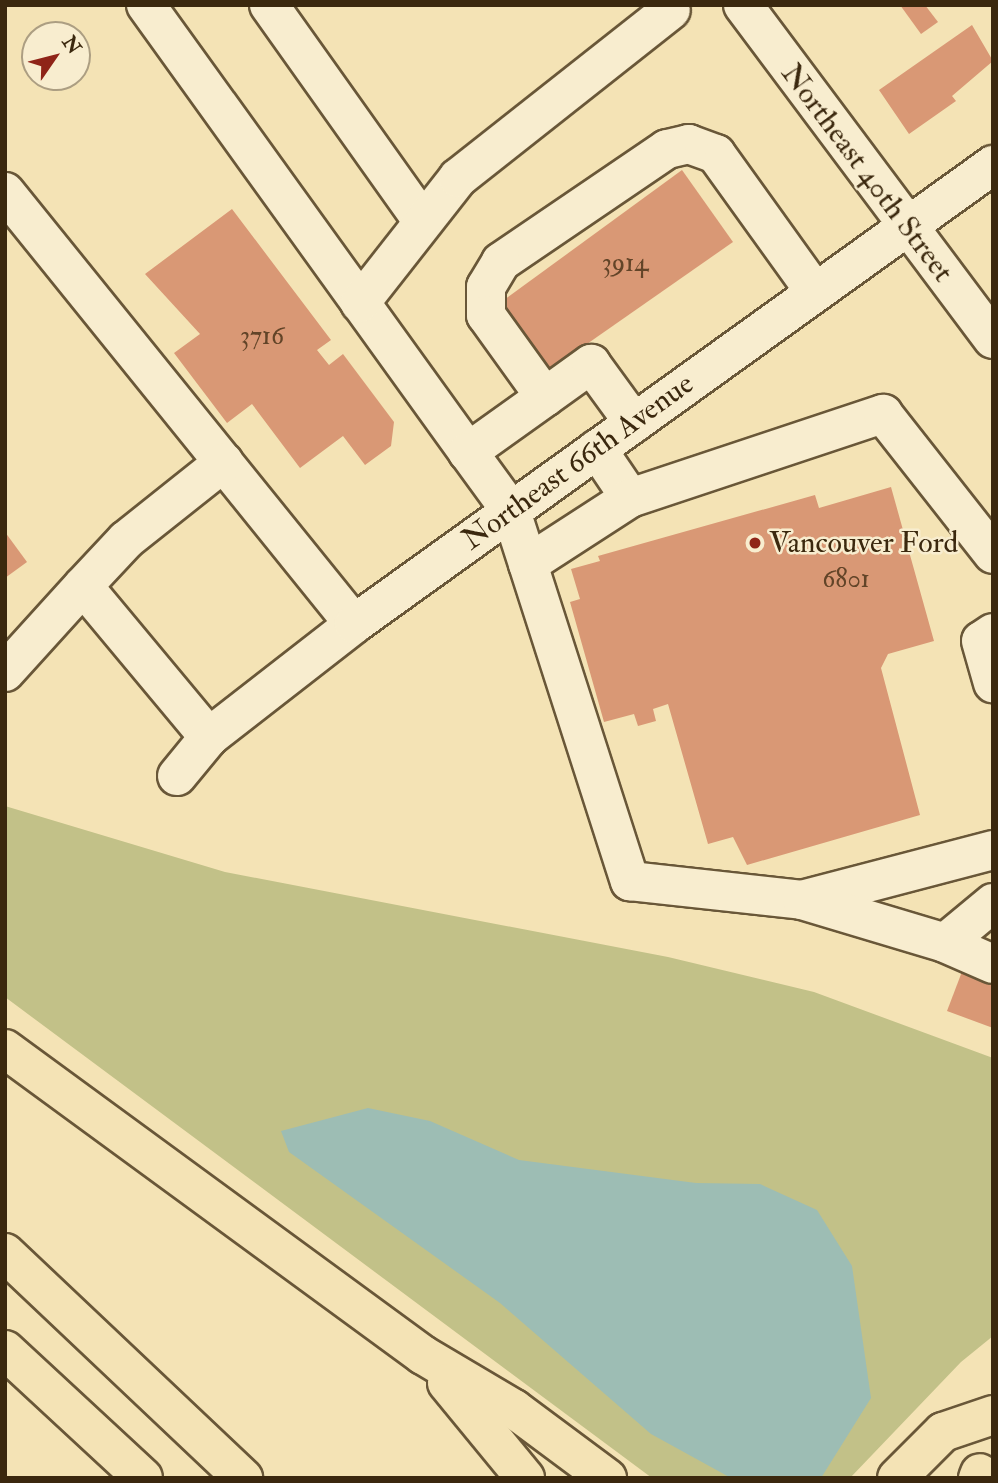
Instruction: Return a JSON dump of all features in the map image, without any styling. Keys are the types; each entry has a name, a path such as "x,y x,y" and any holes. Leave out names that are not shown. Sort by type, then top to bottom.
{"highway":[{"path":"5,1049 423,1355 514,1409 607,1478"},
{"path":"5,1254 243,1478"},
{"path":"5,1350 143,1478"},
{"path":"423,1355 525,1478"},
{"path":"897,1478 943,1432 993,1415"}],"street":[{"path":"146,5 511,511 630,881 802,900 944,943 993,964"},
{"path":"269,5 422,219"},
{"name":"Northeast 40th Street","path":"743,5 993,339"},
{"path":"360,303 422,219 458,177 671,10"},
{"path":"545,397 486,315 486,287 501,262 667,149 689,144 716,154 815,292"},
{"name":"Northeast 66th Avenue","path":"177,776 209,737 354,624 993,164"},
{"path":"5,192 354,624"},
{"path":"468,452 591,364 634,423"},
{"path":"528,564 630,499 883,414 993,554"},
{"path":"597,449 630,499"},
{"path":"5,673 127,540 224,462"},
{"path":"83,586 209,737"},
{"path":"993,633 981,641 993,683"},
{"path":"802,900 993,850"},
{"path":"944,943 993,903"}],"shaded area":[{"path":"5,806 225,872 668,957 814,992 993,1058 993,1336 961,1362 850,1478 652,1478 5,997"}],"water":[{"path":"368,1108 430,1121 519,1160 696,1183 760,1184 817,1210 852,1266 871,1398 821,1478 731,1478 651,1434 500,1303 289,1152 281,1131"}],"building":[{"path":"900,5 925,5 938,22 921,34"},
{"path":"972,25 993,61 952,96 956,101 909,134 879,90"},
{"path":"682,170 733,242 544,374 504,309 504,300"},
{"path":"232,209 331,340 317,350 329,365 343,354 394,422 391,446 365,465 343,436 300,468 252,404 227,423 174,353 200,334 145,274"},
{"path":"891,487 934,641 888,654 881,668 920,815 747,865 733,837 708,844 668,704 653,709 656,721 638,726 634,714 604,722 570,602 580,599 571,569 600,561 598,556 815,495 819,508"},
{"path":"5,532 27,562 5,578"},
{"path":"963,969 993,981 993,1028 947,1011"}],"place":[{"name":"Vancouver Ford","path":"755,543"}]}
